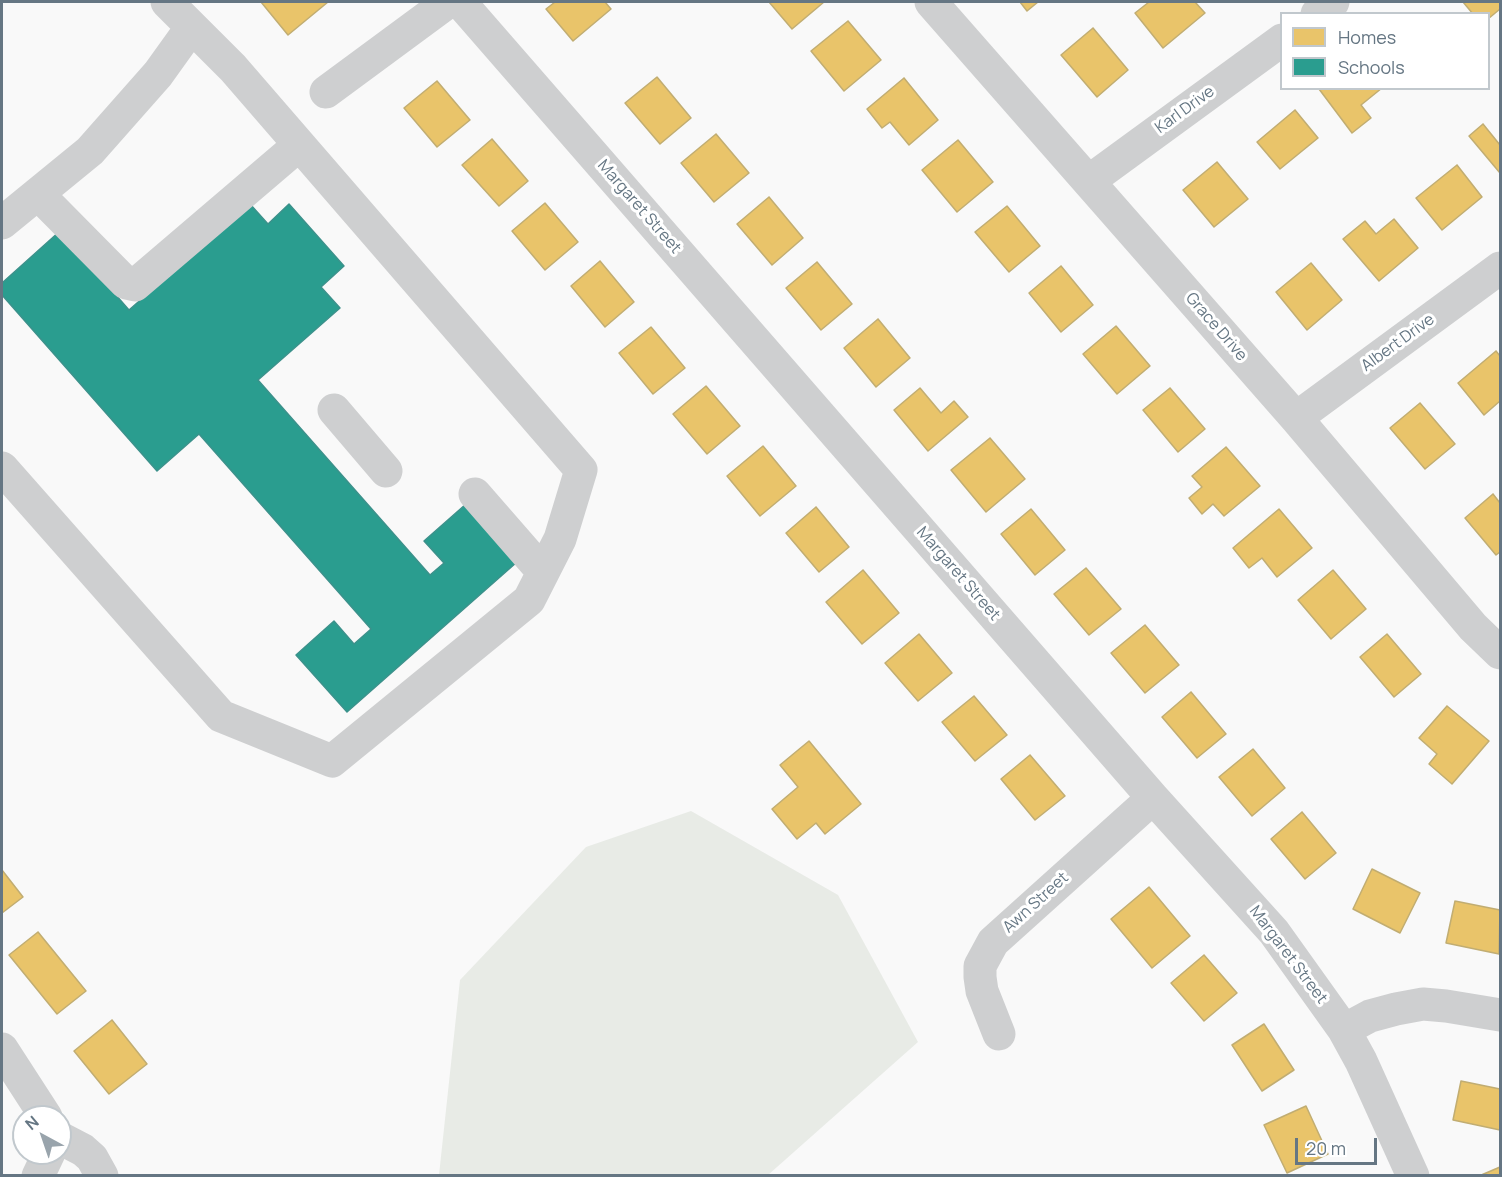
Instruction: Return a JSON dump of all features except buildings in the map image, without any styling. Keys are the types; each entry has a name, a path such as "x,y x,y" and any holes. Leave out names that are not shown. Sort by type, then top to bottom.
{"street":[{"path":"2,468 221,716 332,761 529,600 560,539 581,470 232,68 167,2"},
{"path":"326,92 448,2"},
{"name":"Margaret Street","path":"460,2 1153,798 1274,932 1344,1030 1413,1176"},
{"name":"Grace Drive","path":"931,2 1296,418 1473,627 1500,653"},
{"path":"1320,12 1333,2"},
{"path":"2,223 90,151 158,74 191,28"},
{"name":"Karl Drive","path":"1089,181 1280,41"},
{"path":"38,194 126,283 135,285 299,145"},
{"name":"Albert Drive","path":"1296,418 1500,268"},
{"path":"334,410 386,471"},
{"path":"475,494 543,572"},
{"name":"Awn Street","path":"999,1034 982,991 980,978 980,966 993,942 1153,798"},
{"path":"1344,1030 1370,1016 1423,1004 1500,1015"},
{"path":"2,1049 38,1105"},
{"path":"72,1144 83,1150 98,1166 102,1176"}],"shaded area":[{"path":"691,811 838,895 918,1042 768,1175 439,1175 460,980 586,847"}]}
